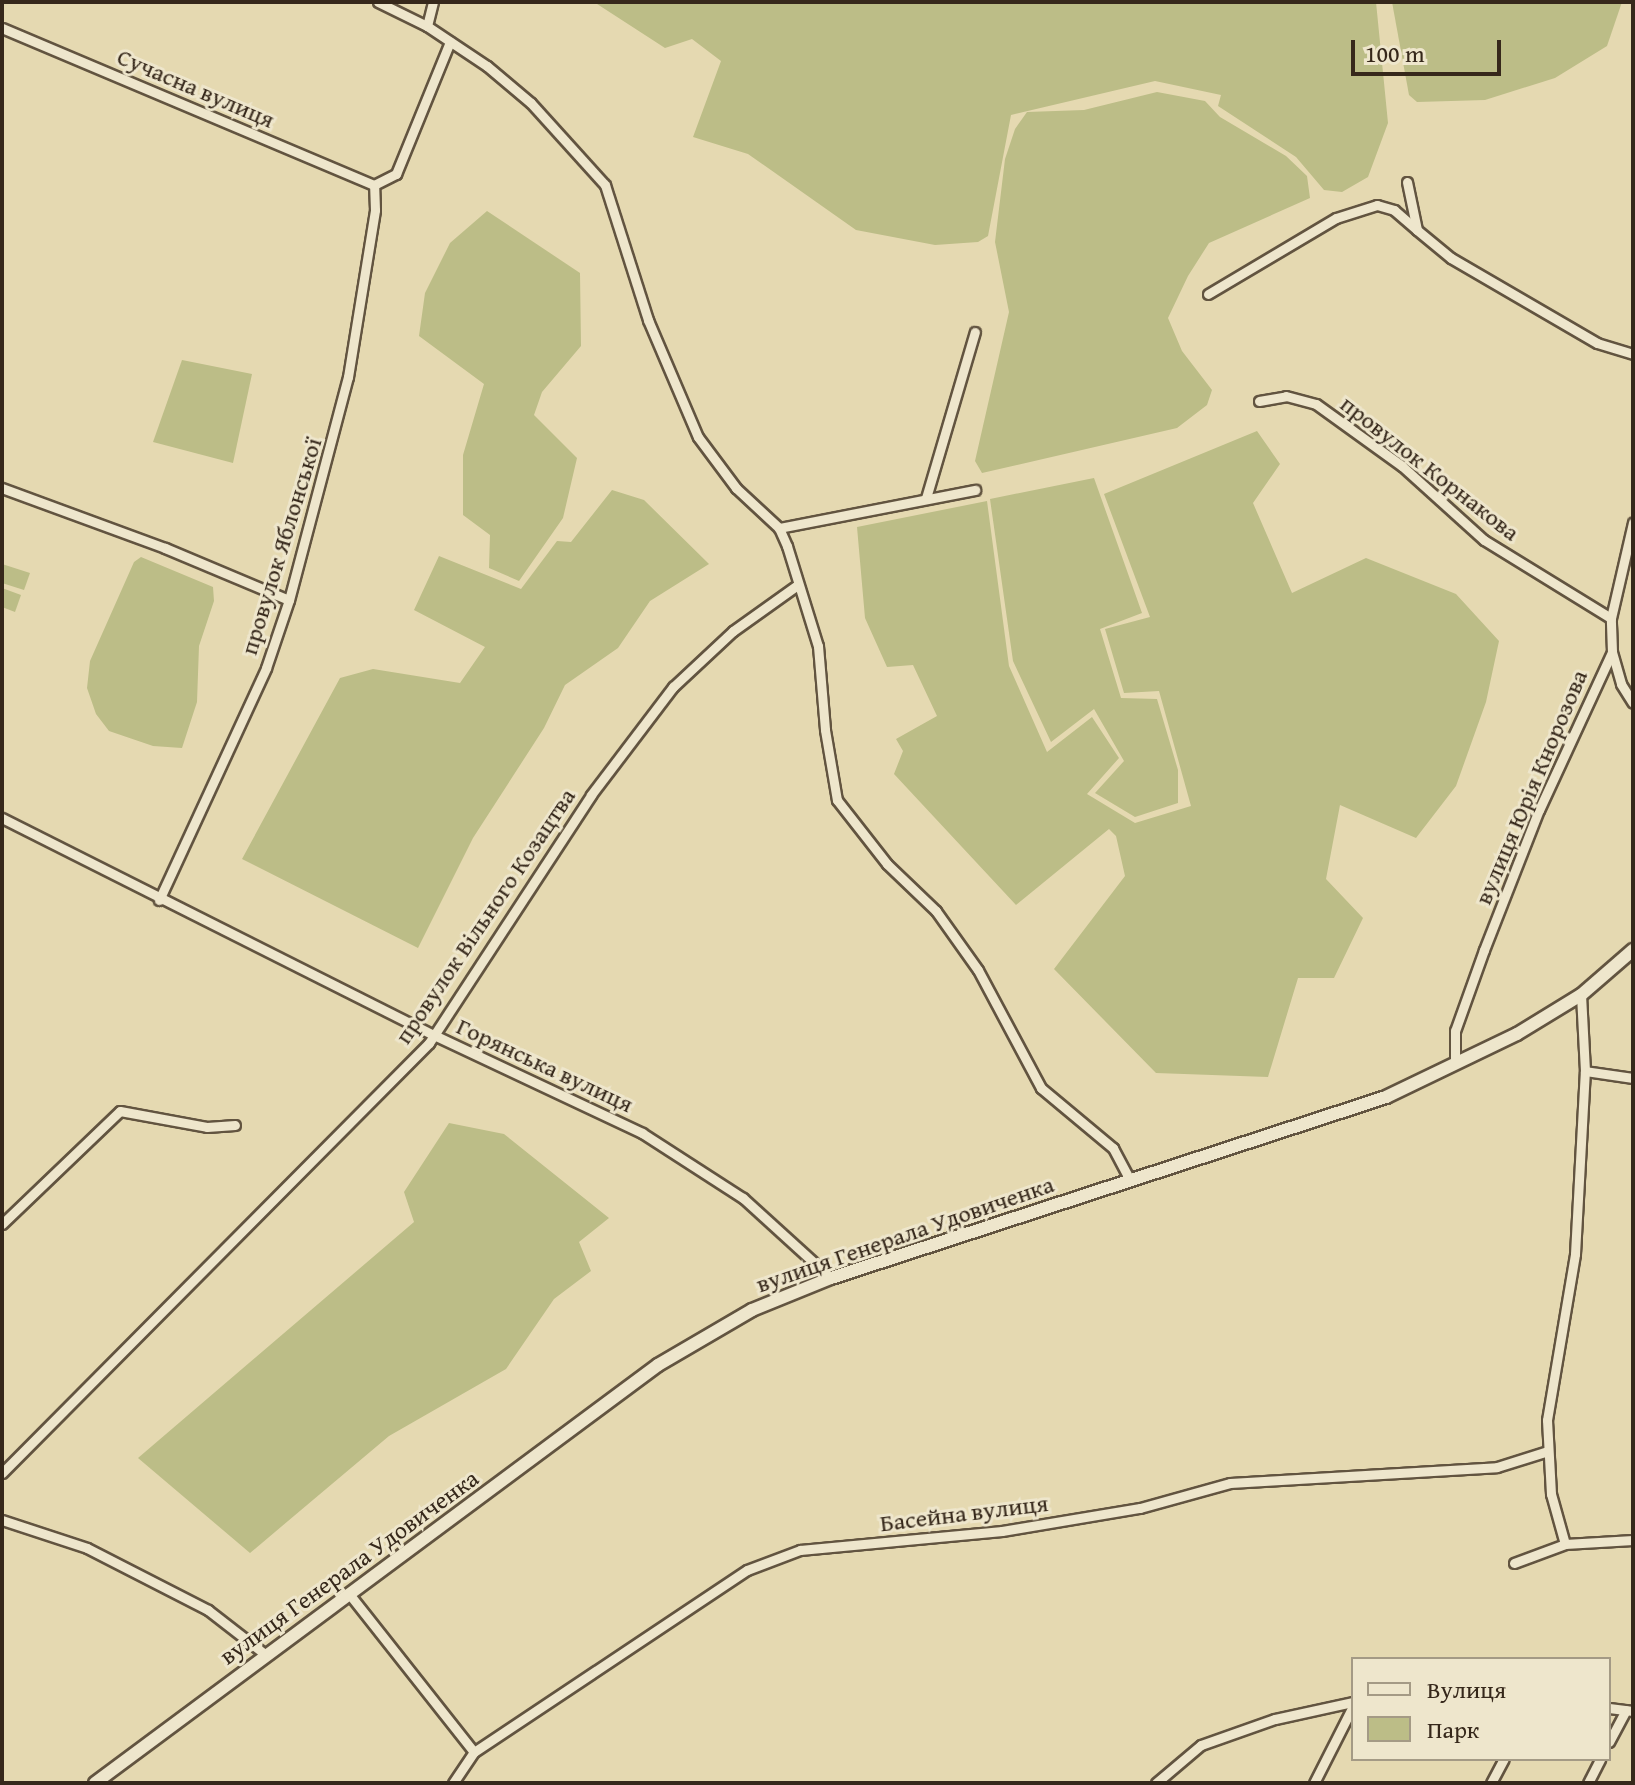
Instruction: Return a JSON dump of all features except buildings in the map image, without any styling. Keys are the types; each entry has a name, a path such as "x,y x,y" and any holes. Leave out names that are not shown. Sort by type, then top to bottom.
{"main road":[{"name":"вулиця Генерала Удовиченка","path":"95,1783 658,1365 752,1310 831,1278 1130,1180 1314,1124 1455,1064 1581,995 1633,950"}],"street":[{"path":"378,2 427,26 531,103 605,185 648,320 698,437 736,488 779,528 818,646 825,730 837,800 887,864 936,911 970,958 1041,1088 1113,1148 1130,1180"},
{"path":"427,26 433,2"},
{"name":"Сучасна вулиця","path":"2,28 374,185"},
{"path":"374,185 396,174 450,42"},
{"path":"1407,182 1417,230"},
{"name":"провулок Яблонської","path":"159,900 266,668 289,600 348,377 375,210 374,185"},
{"path":"1208,294 1336,218 1377,205 1394,210 1451,258 1584,336 1633,356"},
{"path":"926,498 975,332"},
{"name":"провулок Корнакова","path":"1259,401 1286,396 1316,404 1402,466 1484,540 1611,618"},
{"path":"2,488 165,548 289,600"},
{"path":"779,528 975,490"},
{"name":"вулиця Юрія Кнорозова","path":"1455,1064 1455,1031 1484,950 1539,810 1612,652 1611,618 1633,523"},
{"name":"провулок Вільного Козацтва","path":"2,1473 434,1035 591,795 673,687 733,631 796,586"},
{"path":"1612,652 1621,684 1633,703"},
{"name":"Горянська вулиця","path":"2,818 159,900 642,1133 743,1198 831,1278"},
{"path":"1565,1544 1551,1494 1547,1420 1575,1254 1585,1071 1581,995"},
{"path":"1585,1071 1633,1078"},
{"path":"2,1224 120,1111 207,1127 235,1125"},
{"name":"Басейна вулиця","path":"453,1783 474,1752 747,1570 800,1550 1002,1531 1140,1508 1230,1483 1497,1467 1548,1451"},
{"path":"2,1520 87,1548 195,1603 266,1655"},
{"path":"1514,1563 1565,1544 1633,1540"},
{"path":"350,1595 474,1752"},
{"path":"1156,1783 1201,1745 1275,1719 1351,1704"},
{"path":"1314,1783 1351,1708"},
{"path":"1611,1739 1629,1710"},
{"path":"1491,1783 1503,1761"},
{"path":"1588,1783 1599,1761"}],"green space":[{"path":"594,2 1376,2 1388,123 1368,177 1342,192 1324,190 1296,157 1218,106 1221,95 1155,81 1011,115 988,236 978,242 935,245 856,230 748,154 693,137 721,61 692,39 665,48"},
{"path":"1392,2 1622,2 1607,46 1555,78 1485,100 1417,102 1409,95"},
{"path":"1157,92 1205,101 1220,117 1286,156 1307,176 1310,198 1209,243 1188,276 1168,318 1182,351 1212,390 1207,405 1177,428 982,473 975,461 1009,312 995,242 1005,159 1015,129 1027,112 1084,110"},
{"path":"487,211 580,273 581,346 542,392 534,415 577,458 563,518 519,581 489,568 490,535 463,515 463,455 484,384 419,336 425,293 450,243"},
{"path":"182,360 252,374 233,463 153,442"},
{"path":"1257,431 1280,464 1253,503 1292,593 1366,558 1456,594 1499,641 1486,702 1456,786 1416,838 1340,805 1326,879 1363,918 1334,978 1298,978 1268,1077 1156,1073 1054,969 1125,876 1116,836 1109,829 1016,905 894,774 903,751 896,739 937,716 913,665 887,667 865,618 857,527 987,501 1009,666 1047,752 1092,717 1119,758 1087,794 1135,823 1191,806 1159,691 1124,693 1105,629 1150,617 1104,494"},
{"path":"1094,478 1142,613 1100,629 1121,698 1157,699 1178,770 1178,803 1135,817 1095,793 1124,761 1094,709 1051,742 1013,661 990,499"},
{"path":"612,490 644,500 709,564 650,601 618,648 565,685 544,728 473,838 418,948 242,859 340,678 373,669 460,683 485,647 414,610 439,556 521,589 557,541 571,542"},
{"path":"141,557 213,587 214,601 199,646 197,702 182,748 153,746 109,731 96,714 87,688 90,661 134,562"},
{"path":"2,564 30,573 24,590 2,583"},
{"path":"2,588 21,595 15,612 2,607"},
{"path":"449,1123 504,1134 609,1218 579,1242 591,1271 554,1299 506,1369 389,1436 250,1553 138,1458 414,1222 404,1192"}]}
